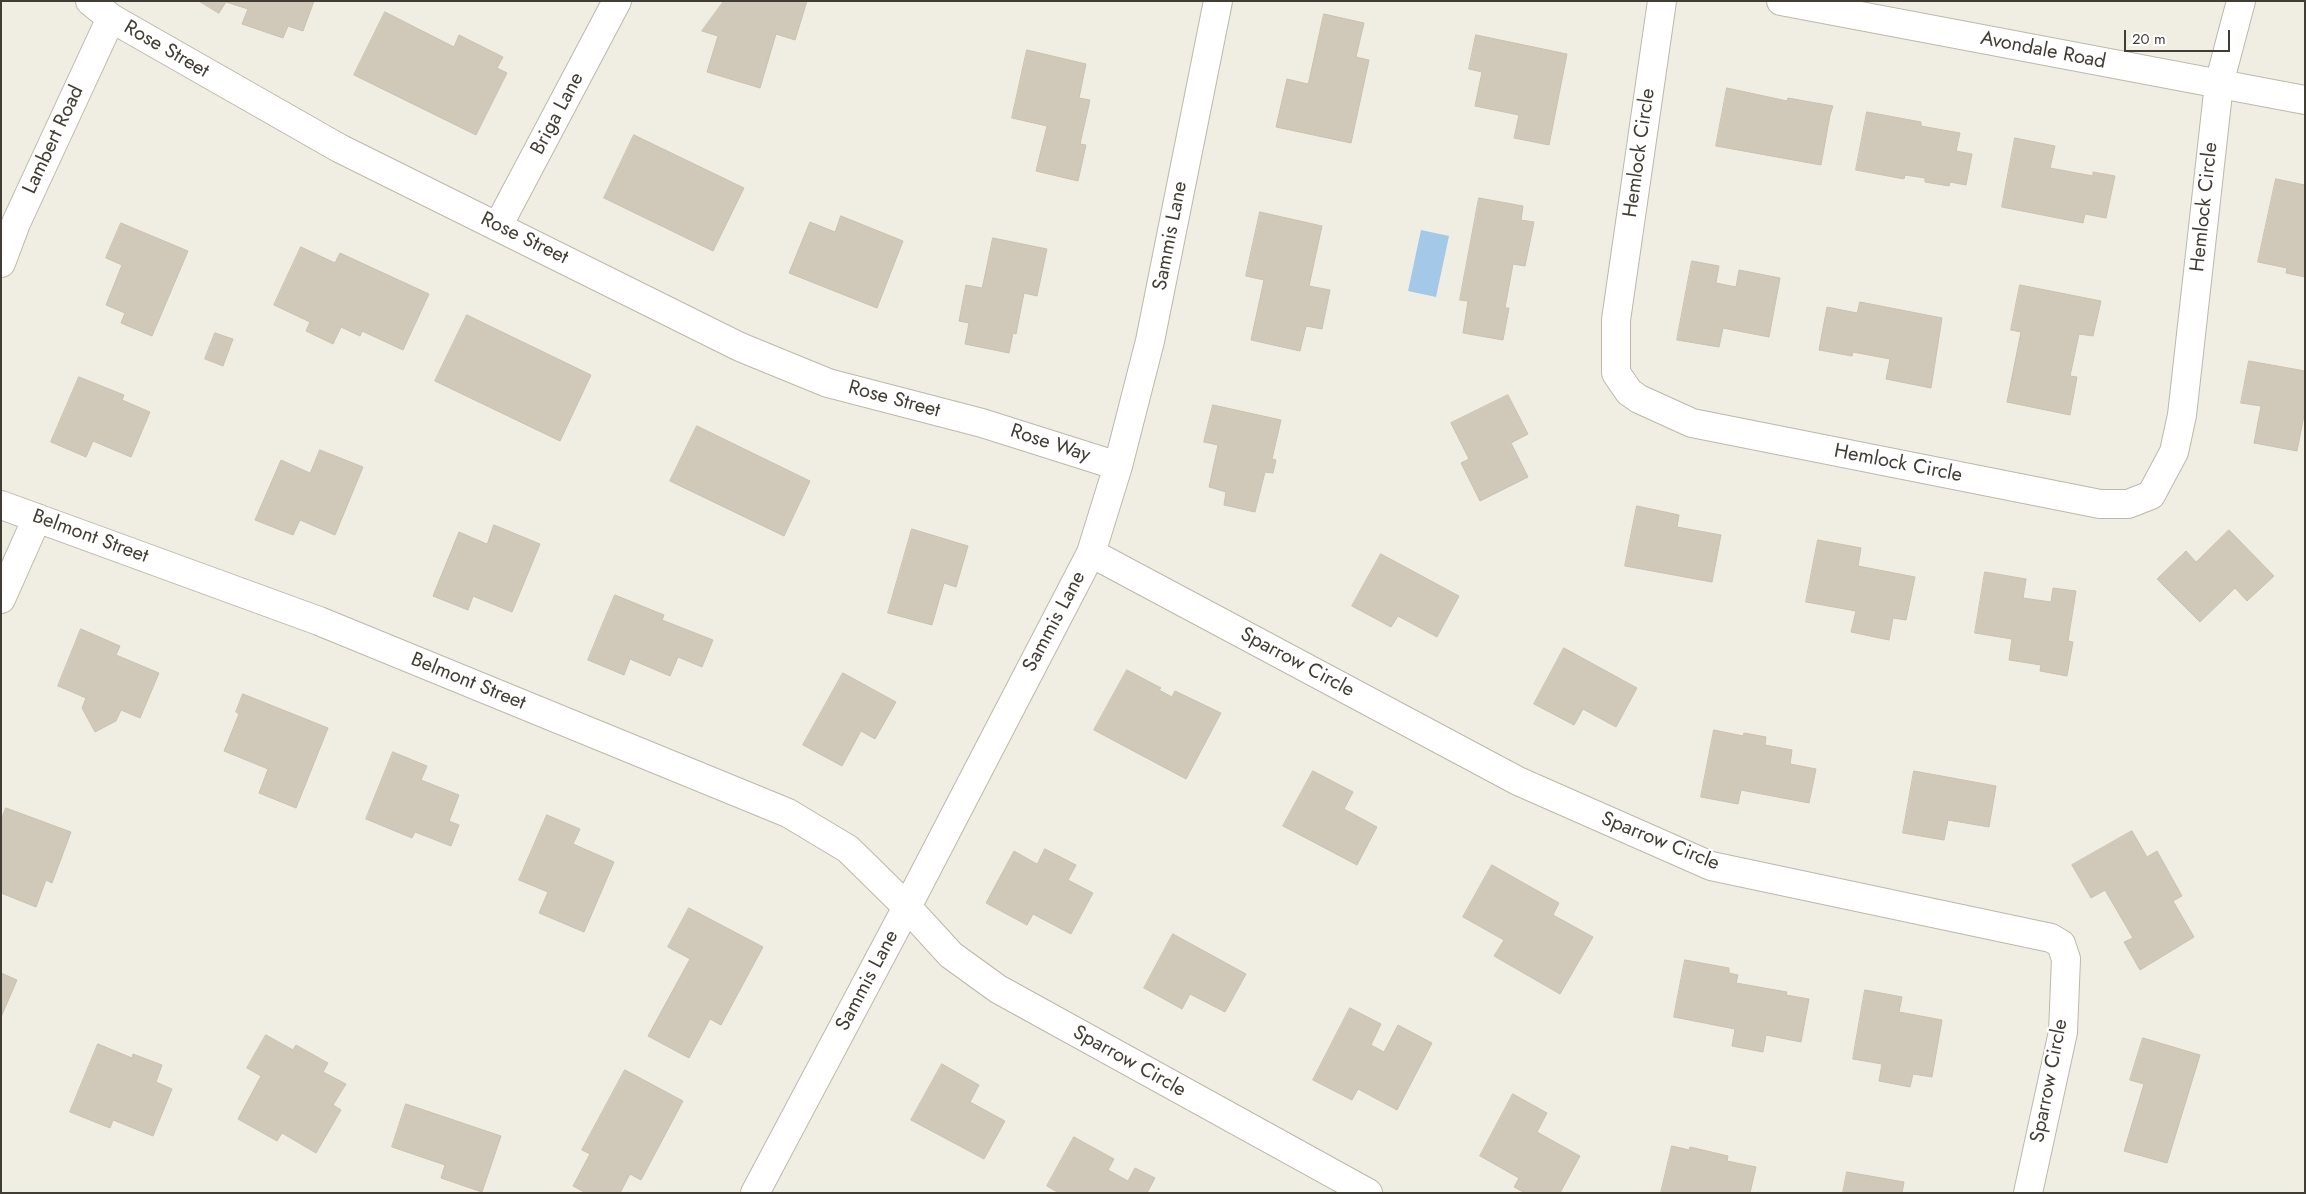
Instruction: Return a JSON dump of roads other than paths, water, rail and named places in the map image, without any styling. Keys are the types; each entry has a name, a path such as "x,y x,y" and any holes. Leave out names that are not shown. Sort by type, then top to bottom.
{"street":[{"name":"Rose Street","path":"90,1 111,18 340,148 740,347 828,382 982,423"},
{"name":"Briga Lane","path":"498,226 618,1"},
{"name":"Sammis Lane","path":"755,1193 907,908 1091,553 1118,466 1150,341 1218,1"},
{"name":"Hemlock Circle","path":"1662,1 1616,320 1616,373 1629,392 1692,423 2100,504 2128,504 2151,495 2174,452 2182,415 2219,84 2241,1"},
{"name":"Avondale Road","path":"1781,1 2305,100"},
{"name":"Lambert Road","path":"1,263 16,222 111,18"},
{"name":"Rose Way","path":"982,423 1118,466"},
{"name":"Belmont Street","path":"1,505 319,621 788,812 848,849 907,908"},
{"path":"1,600 37,518"},
{"name":"Sparrow Circle","path":"1091,553 1518,781 1711,866 2051,938 2061,944 2066,959 2063,1032 2028,1193"},
{"name":"Sparrow Circle","path":"907,908 950,955 998,989 1368,1193"}],"water":[{"path":"1421,230 1449,236 1436,297 1408,291"}]}
